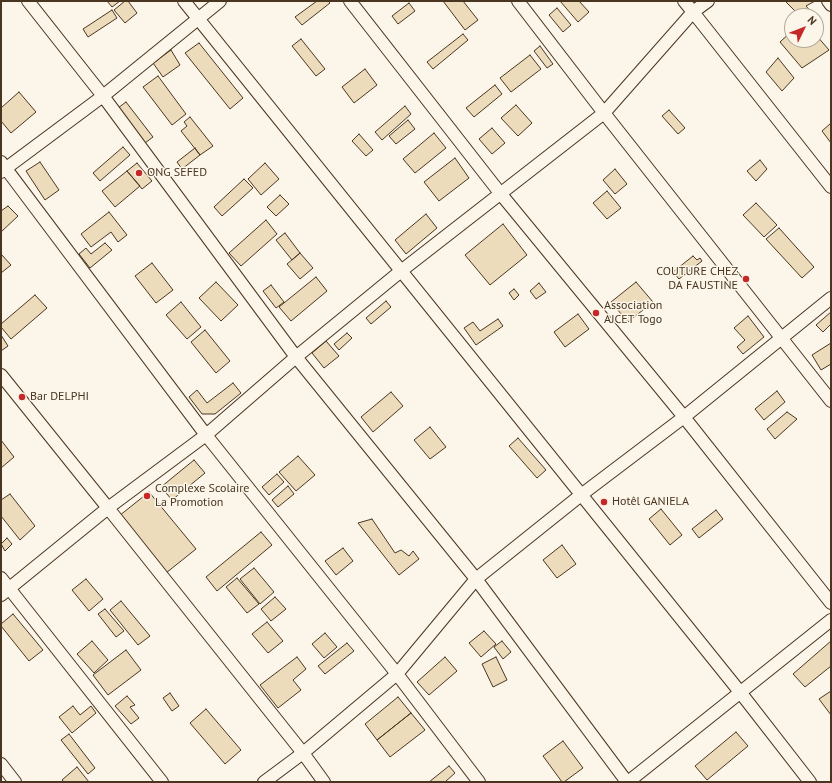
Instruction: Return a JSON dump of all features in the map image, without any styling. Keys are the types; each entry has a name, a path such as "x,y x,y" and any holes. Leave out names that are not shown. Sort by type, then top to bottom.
{"street":[{"path":"28,1 103,96 296,357 476,579 627,782 831,620"},
{"path":"184,1 740,692 810,782"},
{"path":"220,1 197,18 103,96 3,167 206,434 397,674 479,782"},
{"path":"350,1 500,193 684,417 831,603"},
{"path":"518,1 604,113 831,400"},
{"path":"684,1 831,187"},
{"path":"5,592 108,508 206,434 296,357 401,271 604,113 693,12 708,1"},
{"path":"828,1 831,5"},
{"path":"264,782 303,753 397,674 476,579 684,417 831,298"},
{"path":"1,375 303,753 324,782"},
{"path":"1,578 5,592 162,782"},
{"path":"1,764 15,782"}],"building":[{"path":"107,1 120,1 112,7"},
{"path":"125,1 128,1 137,13 125,23 114,10"},
{"path":"317,1 328,1 330,3 302,25 295,17"},
{"path":"443,1 463,1 478,20 465,30"},
{"path":"560,1 579,1 589,12 578,22"},
{"path":"785,1 815,1 806,6 808,8 792,8"},
{"path":"409,3 415,11 398,24 392,16"},
{"path":"557,8 571,25 563,32 549,15"},
{"path":"112,10 117,18 88,37 83,29"},
{"path":"463,34 468,40 433,69 427,62"},
{"path":"784,38 784,47 780,42"},
{"path":"301,39 325,69 316,76 292,46"},
{"path":"199,43 243,98 230,109 185,53"},
{"path":"824,44 829,50 802,68 785,48 824,48"},
{"path":"540,46 553,64 547,68 534,51"},
{"path":"171,50 180,65 163,77 153,63"},
{"path":"530,55 541,69 511,92 500,78"},
{"path":"778,58 794,78 782,91 766,72"},
{"path":"365,69 377,85 354,103 342,87"},
{"path":"158,76 186,114 172,125 143,87"},
{"path":"495,85 502,94 474,117 466,108"},
{"path":"19,92 36,112 11,133 1,121 1,108"},
{"path":"126,102 153,137 145,143 118,108"},
{"path":"516,105 532,123 518,136 501,118"},
{"path":"405,106 411,114 382,140 375,132"},
{"path":"669,110 685,128 678,134 662,116"},
{"path":"190,117 213,146 200,155 181,131 187,126 184,122"},
{"path":"408,120 415,129 396,144 389,136"},
{"path":"831,123 831,143 822,131"},
{"path":"492,128 505,143 492,154 479,139"},
{"path":"434,133 446,148 415,173 403,159"},
{"path":"359,134 373,150 366,156 352,141"},
{"path":"123,147 130,155 100,181 93,173"},
{"path":"195,148 200,155 182,169 177,162"},
{"path":"455,158 469,178 439,201 424,182"},
{"path":"760,160 767,169 756,181 747,171"},
{"path":"40,162 59,190 45,200 26,171"},
{"path":"137,163 152,181 142,189 127,171"},
{"path":"265,163 279,179 261,195 248,179"},
{"path":"615,169 627,184 615,194 603,180"},
{"path":"127,171 140,186 115,207 102,191"},
{"path":"244,179 253,188 222,216 214,207"},
{"path":"607,191 621,208 607,219 593,203"},
{"path":"280,195 289,204 276,216 267,207"},
{"path":"756,203 777,225 764,237 743,215"},
{"path":"8,206 18,216 1,232 1,211"},
{"path":"109,212 127,235 118,242 111,232 91,247 81,234"},
{"path":"426,214 437,228 406,254 395,240"},
{"path":"266,220 277,234 241,266 229,253"},
{"path":"503,224 527,255 490,285 465,255"},
{"path":"779,228 814,267 802,278 766,239"},
{"path":"285,233 300,253 292,260 276,240"},
{"path":"105,243 112,250 90,268 79,254 86,248 91,254"},
{"path":"300,253 313,268 300,279 287,264"},
{"path":"1,254 11,265 1,273"},
{"path":"693,256 697,260 700,258 702,261 679,279 673,272"},
{"path":"152,263 173,290 156,303 135,276"},
{"path":"316,277 327,291 291,321 279,307"},
{"path":"216,282 238,305 221,321 199,298"},
{"path":"636,282 653,302 628,322 611,302"},
{"path":"539,283 546,292 536,299 530,291"},
{"path":"271,285 284,302 276,308 263,291"},
{"path":"514,289 519,295 514,300 509,293"},
{"path":"35,295 47,308 11,339 1,327 1,324"},
{"path":"386,301 391,307 371,324 366,318"},
{"path":"181,302 201,327 187,339 166,315"},
{"path":"831,312 831,324 823,332 816,325"},
{"path":"578,314 589,329 565,347 554,332"},
{"path":"748,316 764,337 743,354 737,347 745,340 734,328"},
{"path":"498,319 503,326 476,345 464,328 473,322 480,331"},
{"path":"205,330 230,361 216,373 191,342"},
{"path":"347,333 352,338 339,350 334,344"},
{"path":"1,335 8,346 1,351"},
{"path":"326,341 339,356 324,368 312,353"},
{"path":"831,343 831,364 821,370 812,355"},
{"path":"233,383 241,393 215,414 202,414 189,397 197,390 207,403"},
{"path":"777,391 785,402 764,420 755,409"},
{"path":"391,392 403,406 373,432 361,417"},
{"path":"787,412 797,419 775,439 767,429"},
{"path":"430,427 446,447 430,459 414,440"},
{"path":"518,438 546,470 537,478 509,446"},
{"path":"1,440 14,457 1,468"},
{"path":"298,456 315,475 296,491 279,472"},
{"path":"194,460 205,473 172,500 161,487"},
{"path":"277,474 284,482 269,495 262,487"},
{"path":"288,486 294,494 278,507 272,500"},
{"path":"149,492 196,549 166,573 119,516"},
{"path":"10,494 35,526 20,540 1,516 1,500"},
{"path":"661,509 682,535 670,545 649,519"},
{"path":"716,510 723,519 699,538 692,529"},
{"path":"372,519 395,553 401,550 409,556 413,551 419,559 399,575 358,523"},
{"path":"261,532 272,545 217,591 206,577"},
{"path":"7,538 12,544 5,551 1,544"},
{"path":"562,545 576,564 557,578 543,560"},
{"path":"343,548 353,561 336,575 325,561"},
{"path":"254,568 274,592 260,604 240,579"},
{"path":"237,578 259,604 247,613 226,587"},
{"path":"86,579 103,599 89,611 72,590"},
{"path":"275,597 286,609 271,621 261,609"},
{"path":"121,601 150,636 138,645 110,610"},
{"path":"105,609 124,631 116,637 98,614"},
{"path":"13,614 43,650 29,661 1,626 1,624"},
{"path":"267,622 283,641 268,653 252,634"},
{"path":"484,631 496,644 481,657 469,643"},
{"path":"325,633 337,647 324,658 312,644"},
{"path":"92,641 108,660 94,673 77,654"},
{"path":"502,641 511,652 503,659 494,647"},
{"path":"831,641 831,666 805,687 793,674"},
{"path":"347,643 354,651 325,674 318,666"},
{"path":"126,650 141,670 108,695 93,675"},
{"path":"297,657 306,669 293,680 301,690 278,708 260,685"},
{"path":"445,657 457,671 429,695 417,682"},
{"path":"496,657 507,680 493,687 482,664"},
{"path":"831,691 831,715 819,699"},
{"path":"170,693 179,706 172,711 163,698"},
{"path":"127,696 135,705 130,707 139,718 131,724 115,706"},
{"path":"398,697 411,713 377,740 365,724"},
{"path":"73,706 80,715 91,706 96,713 72,733 59,717"},
{"path":"206,709 241,750 225,764 190,723"},
{"path":"411,713 425,730 390,757 377,740"},
{"path":"736,732 748,746 707,780 695,766"},
{"path":"69,734 95,768 88,774 61,740"},
{"path":"563,741 583,768 562,782 543,756"},
{"path":"449,766 455,773 445,782 429,782"},
{"path":"77,767 89,782 64,782 62,780"}],"place":[{"name":"ONG SEFED","path":"139,173"},
{"name":"COUTURE CHEZ DA FAUSTINE","path":"746,279"},
{"name":"Association AJCET Togo","path":"596,313"},
{"name":"Bar DELPHI","path":"22,397"},
{"name":"Complexe Scolaire La Promotion","path":"147,496"},
{"name":"Hotêl GANIELA","path":"604,502"}]}
